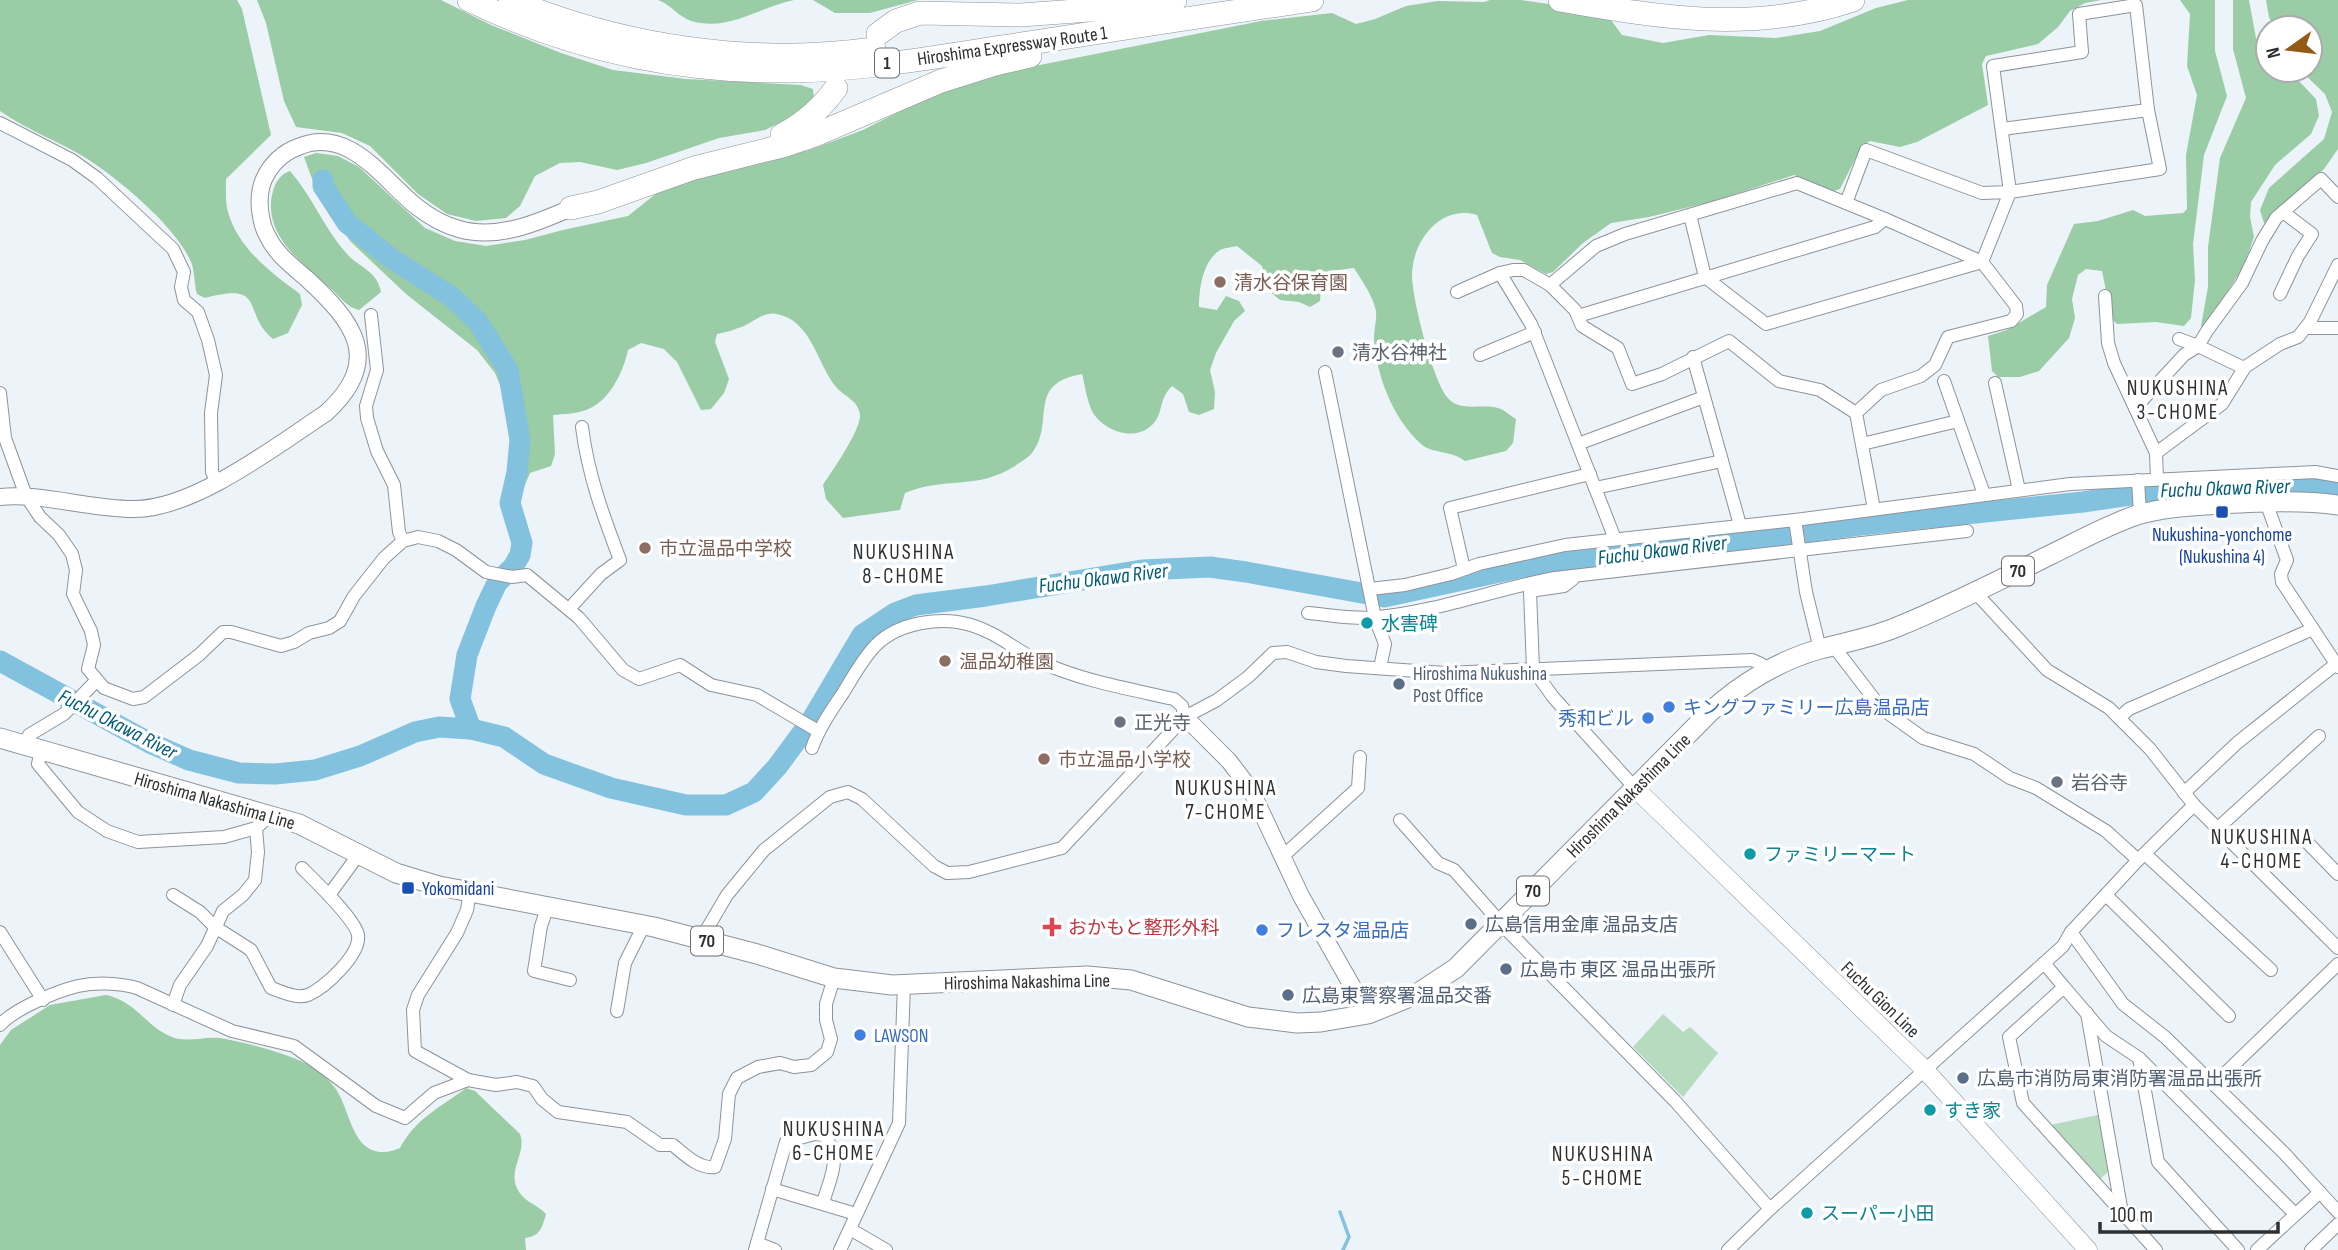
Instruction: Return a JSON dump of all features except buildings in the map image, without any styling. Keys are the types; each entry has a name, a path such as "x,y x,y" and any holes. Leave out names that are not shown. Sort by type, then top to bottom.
{"highway":[{"name":"Hiroshima Expressway Route 1","path":"469,0 556,36 622,54 689,65 792,71 881,64 1312,0"},
{"name":"Hiroshima Expressway Route 1","path":"510,0 596,30 659,44 725,52 793,54 867,50 1208,0"},
{"path":"878,34 896,21 920,13 1033,15 1175,0"},
{"path":"1560,0 1686,19 1739,20 1791,15 1853,0"},
{"path":"571,208 694,168 786,145 931,85 995,64 1252,9"},
{"path":"571,208 595,194 657,169 783,135 816,113 836,88"}],"main road":[{"name":"Hiroshima Nakashima Line","path":"0,738 263,821 299,824 396,873 439,886 644,925 834,978 904,984 1087,976 1131,980 1224,1011 1272,1021 1321,1022 1368,1014 1404,1000 1436,983 1456,968 1716,707 1767,671 1829,647 1896,627 1975,592 2110,525 2140,514 2168,508 2266,502 2294,501 2338,505"},
{"name":"Fuchu Gion Line","path":"1635,788 1925,1070 2088,1250"}],"street":[{"path":"1846,203 1866,150 1982,193 2010,192 2160,169 2148,110 2136,5 2079,14 2082,52 1993,66 2010,192 1982,262"},
{"path":"2002,129 2148,110"},
{"path":"0,122 72,160 97,178 173,249 184,272 181,287 184,300 198,312 216,375 211,413 212,472 217,482"},
{"path":"0,497 26,496 135,509 166,505 195,495 217,482 326,413 340,400 350,386 358,360 357,345 351,329 341,313 283,258 267,236 259,201 262,183 270,167 278,158 301,145 321,142 341,146 359,154 418,208 446,225 462,230 495,233 505,231 543,220 571,208"},
{"path":"2135,408 2184,355 2198,346 2242,283 2276,218 2321,179 2338,197"},
{"path":"1550,285 1597,246 1625,234 1797,183 1982,262 2016,306 2017,314 2011,321 1948,338 1936,365 1921,376 1881,390 1856,413"},
{"path":"2280,294 2312,234 2283,212"},
{"path":"1690,215 1705,277 1766,324 1982,262"},
{"path":"1578,316 1875,227 1885,219"},
{"path":"2156,453 2222,404 2244,368 2280,344 2298,337 2306,328 2338,265"},
{"path":"1457,292 1500,273 1524,270 1550,285 1575,310 1582,326 1618,348 1632,384 1662,374 1729,341 1779,381 1820,390 1856,413 1874,509"},
{"path":"1500,273 1535,332 1615,539"},
{"path":"2105,296 2108,343 2114,363 2156,453 2157,479"},
{"path":"371,315 377,370 366,406 367,418 377,451 394,485 402,541"},
{"path":"2306,328 2338,328"},
{"path":"1480,355 1535,332"},
{"path":"2179,339 2244,368"},
{"path":"1693,357 1740,525"},
{"path":"358,360 375,359"},
{"path":"1325,372 1376,618 1385,644 1380,668"},
{"path":"1944,381 1984,495"},
{"path":"1995,383 2019,490"},
{"path":"0,393 5,438 26,496 72,554 76,570 73,594 91,631 94,645 88,669 95,682 123,696 133,699 144,697 199,655 223,632 281,646 309,633 328,628 340,621 354,596 384,558 402,541 418,537 438,541 456,550 486,572 512,577 527,575 569,609 623,670 639,679 680,665 711,685 757,695 817,731"},
{"path":"1578,444 1704,397"},
{"path":"1862,444 1958,421"},
{"path":"569,609 601,574 620,560 586,464 582,427"},
{"path":"1595,488 1722,461"},
{"path":"1370,589 1405,585 1565,545 1795,520 2019,490 2138,480 2315,472 2338,476"},
{"path":"1464,569 1450,508 1590,474"},
{"path":"2138,480 2140,514"},
{"path":"2184,793 2238,743 2337,665 2282,582 2281,574 2287,560 2266,502"},
{"path":"1795,520 1806,592 1829,647 1838,652 1881,708 1923,738 1974,754 2010,778 2036,789 2106,831 2141,857 2272,970"},
{"path":"1308,613 1376,618 1412,612 1514,585 1579,575 1967,531"},
{"path":"1579,575 1564,586 1530,591 1533,669 1553,698 1635,788"},
{"path":"1975,592 2047,670 2109,708 2150,749 2194,806 2338,948"},
{"path":"812,748 817,731 877,644 898,631 921,623 942,621 970,624 999,635 1040,662 1174,699 1182,706 1185,717 1229,761 1251,790 1301,896 1368,1014"},
{"path":"2119,718 2129,709 2313,629"},
{"path":"701,939 727,895 764,850 830,797 848,792 862,799 934,866 947,873 969,872 1062,848 1185,717 1217,700 1248,677 1273,653 1287,652 1316,662 1445,673 1752,660 1767,671"},
{"path":"95,682 64,714 29,735 38,764 78,812 107,831 138,842 224,837 263,821"},
{"path":"2218,828 2319,736"},
{"path":"1283,856 1358,788 1360,757"},
{"path":"1728,1250 1770,1209 2063,946 2071,932 2141,857 2194,806"},
{"path":"1400,820 1438,863 1454,870 1501,923 1675,1101 1770,1209"},
{"path":"173,1005 180,985 207,946 223,911 243,895 254,880 263,821"},
{"path":"2304,839 2338,874"},
{"path":"329,895 359,854"},
{"path":"173,895 251,950 271,988 295,996 308,995 336,975 357,947 358,932 329,895 302,868"},
{"path":"470,891 467,910 457,933 418,995 413,1010 415,1051 468,1080 496,1085 517,1082 533,1086 542,1099 558,1112 627,1122 660,1145 673,1145 707,1168 715,1167 726,1139 729,1094 737,1078 758,1067 780,1063 794,1067 811,1065 827,1052 831,1039 826,1020 826,1004 834,978"},
{"path":"2106,895 2229,1016"},
{"path":"548,906 541,926 534,971 570,980"},
{"path":"617,1011 625,963 644,925"},
{"path":"0,932 43,1000"},
{"path":"2071,932 2123,1004 2165,1037 2214,1084 2284,1153 2338,1212"},
{"path":"2043,964 2106,1036 2139,1058 2295,1214"},
{"path":"2214,1084 2338,964"},
{"path":"0,1025 7,1017 77,986 121,984 137,988 232,1031 294,1046 376,1106 405,1118 434,1093 468,1080"},
{"path":"840,1250 899,1123 904,984"},
{"path":"2064,987 2009,1037 2023,1103 2156,1250"},
{"path":"2087,1013 2122,1213"},
{"path":"2139,1058 2158,1162 2238,1250"},
{"path":"775,1250 756,1247 786,1142 814,1134 824,1135 833,1146 835,1158 822,1203"},
{"path":"772,1189 856,1214"},
{"path":"2257,1250 2320,1192"},
{"path":"2311,1250 2338,1224"},
{"path":"850,1229 886,1250"}],"green space":[{"path":"0,0 237,0 242,9 271,135 226,179 226,204 239,237 257,259 300,294 302,305 288,333 273,339 263,329 246,297 225,294 205,298 197,294 192,266 184,248 146,206 89,160 0,111"},
{"path":"257,0 441,0 491,25 613,70 686,79 801,85 813,89 814,99 793,116 765,130 719,138 646,163 617,170 580,162 560,163 535,176 520,206 506,218 476,221 447,214 418,194 370,146 342,133 296,127 284,101 266,23"},
{"path":"658,0 794,0 731,21 705,24 687,19"},
{"path":"813,0 918,0 870,13 835,13"},
{"path":"1520,0 1605,12 1622,35 1663,43 1709,35 1776,38 1820,31 1876,8 1908,0 2101,0 2085,3 2070,11 2058,27 2038,44 1986,56 1982,64 1988,105 1917,142 1900,147 1870,141 1861,147 1840,189 1834,191 1794,175 1714,201 1611,223 1583,243 1553,272 1546,274 1520,260 1492,253 1477,215 1464,213 1441,220 1424,237 1414,261 1412,274 1415,301 1424,337 1441,387 1452,402 1464,406 1498,408 1516,419 1513,443 1506,451 1465,461 1425,447 1411,434 1394,409 1382,381 1375,352 1375,305 1354,268 1330,271 1322,281 1320,301 1310,307 1299,302 1280,300 1268,290 1262,266 1237,246 1222,249 1214,255 1206,268 1200,292 1199,307 1217,310 1226,296 1239,301 1245,311 1234,321 1210,370 1215,392 1214,409 1199,415 1189,412 1183,394 1172,386 1153,424 1146,430 1129,434 1111,429 1097,418 1087,398 1082,374 1064,379 1047,395 1039,441 1032,453 1015,466 987,478 933,485 905,493 900,510 843,518 826,499 823,485 856,430 859,410 829,378 806,334 789,318 777,314 767,314 733,330 717,334 715,342 729,379 724,393 711,409 701,410 677,362 664,349 641,343 628,350 619,377 602,400 582,411 553,415 555,454 551,466 530,473 524,487 515,486 512,465 516,440 505,397 495,373 477,350 406,294 350,241 314,184 304,157 316,153 338,156 359,167 425,228 455,241 486,246 525,240 628,216 658,192 703,176 809,150 863,130 914,104 971,82 1030,67 1261,21 1332,13 1356,24 1406,6 1438,1"},
{"path":"2180,0 2215,0 2215,51 2227,96 2204,155 2193,244 2195,280 2191,318 2184,326 2156,322 2117,324 2112,319 2102,271 2086,269 2078,275 2072,299 2075,318 2069,338 2039,371 2020,377 1998,377 1992,371 1988,336 2007,330 2046,307 2047,285 2074,224 2098,221 2133,210 2145,216 2183,213 2187,209 2186,155 2197,95 2187,66 2190,14"},
{"path":"2233,0 2249,0 2254,27 2254,84 2302,84 2316,99 2319,116 2311,134 2275,165 2251,202 2250,217 2254,237 2244,266 2204,328 2201,326 2208,287 2208,247 2220,158 2246,98 2233,49"},
{"path":"2266,0 2338,0 2338,149 2324,169 2264,223 2260,210 2269,188 2324,139 2332,112 2325,94 2315,84 2324,84 2324,14 2268,14"},
{"path":"290,171 338,243 351,258 372,274 379,285 381,292 359,310 347,304 296,258 278,234 271,206 273,191 279,178"},
{"path":"106,995 133,1008 163,1033 172,1037 220,1038 243,1043 282,1054 316,1069 340,1096 358,1137 373,1150 386,1152 400,1148 413,1129 429,1114 466,1088 475,1091 520,1134 522,1141 515,1181 523,1197 546,1214 542,1227 538,1233 525,1238 526,1250 0,1250 0,1045 11,1030 50,1005"},
{"path":"1663,1014 1683,1032 1690,1027 1718,1053 1683,1097 1633,1047"},
{"path":"2098,1115 2110,1170 2100,1179 2050,1125"}],"waterway":[{"path":"323,180 323,186 347,223 392,259 452,297 478,322 508,370 520,440 510,503 522,543 520,555 513,567 497,583 467,655 460,699 471,729"},
{"name":"Fuchu Okawa River","path":"0,661 150,743 189,760 239,773 275,774 315,770 360,756 415,732 439,727 471,729 504,737 544,764 611,788 686,805 726,805 754,792 777,767 811,721 862,635 895,613 916,605 1142,570 1210,567 1384,597 1523,567 1860,525 2083,502 2165,490 2266,484 2338,487"},
{"path":"1340,1212 1349,1237 1343,1250"}],"place":[{"name":"清水谷保育園","path":"1220,282"},
{"name":"清水谷神社","path":"1338,352"},
{"name":"Nukushina-yonchome (Nukushina 4)","path":"2222,512"},
{"name":"市立温品中学校","path":"645,548"},
{"name":"水害碑","path":"1367,623"},
{"name":"温品幼稚園","path":"945,661"},
{"name":"Hiroshima Nukushina Post Office","path":"1399,684"},
{"name":"キングファミリー広島温品店","path":"1669,707"},
{"name":"秀和ビル","path":"1648,718"},
{"name":"正光寺","path":"1120,722"},
{"name":"市立温品小学校","path":"1044,759"},
{"name":"岩谷寺","path":"2057,782"},
{"name":"ファミリーマート","path":"1750,854"},
{"name":"Yokomidani","path":"408,888"},
{"name":"広島信用金庫 温品支店","path":"1471,924"},
{"name":"おかもと整形外科","path":"1052,927"},
{"name":"フレスタ温品店","path":"1262,930"},
{"name":"広島市 東区 温品出張所","path":"1506,969"},
{"name":"広島東警察署温品交番","path":"1288,995"},
{"name":"LAWSON","path":"860,1035"},
{"name":"広島市消防局東消防署温品出張所","path":"1963,1078"},
{"name":"すき家","path":"1930,1110"},
{"name":"スーパー小田","path":"1807,1213"}],"district":[{"name":"NUKUSHINA 3-CHOME","path":"2178,400"},
{"name":"NUKUSHINA 8-CHOME","path":"904,564"},
{"name":"NUKUSHINA 7-CHOME","path":"1226,800"},
{"name":"NUKUSHINA 4-CHOME","path":"2262,849"},
{"name":"NUKUSHINA 6-CHOME","path":"834,1141"},
{"name":"NUKUSHINA 5-CHOME","path":"1603,1166"}]}
